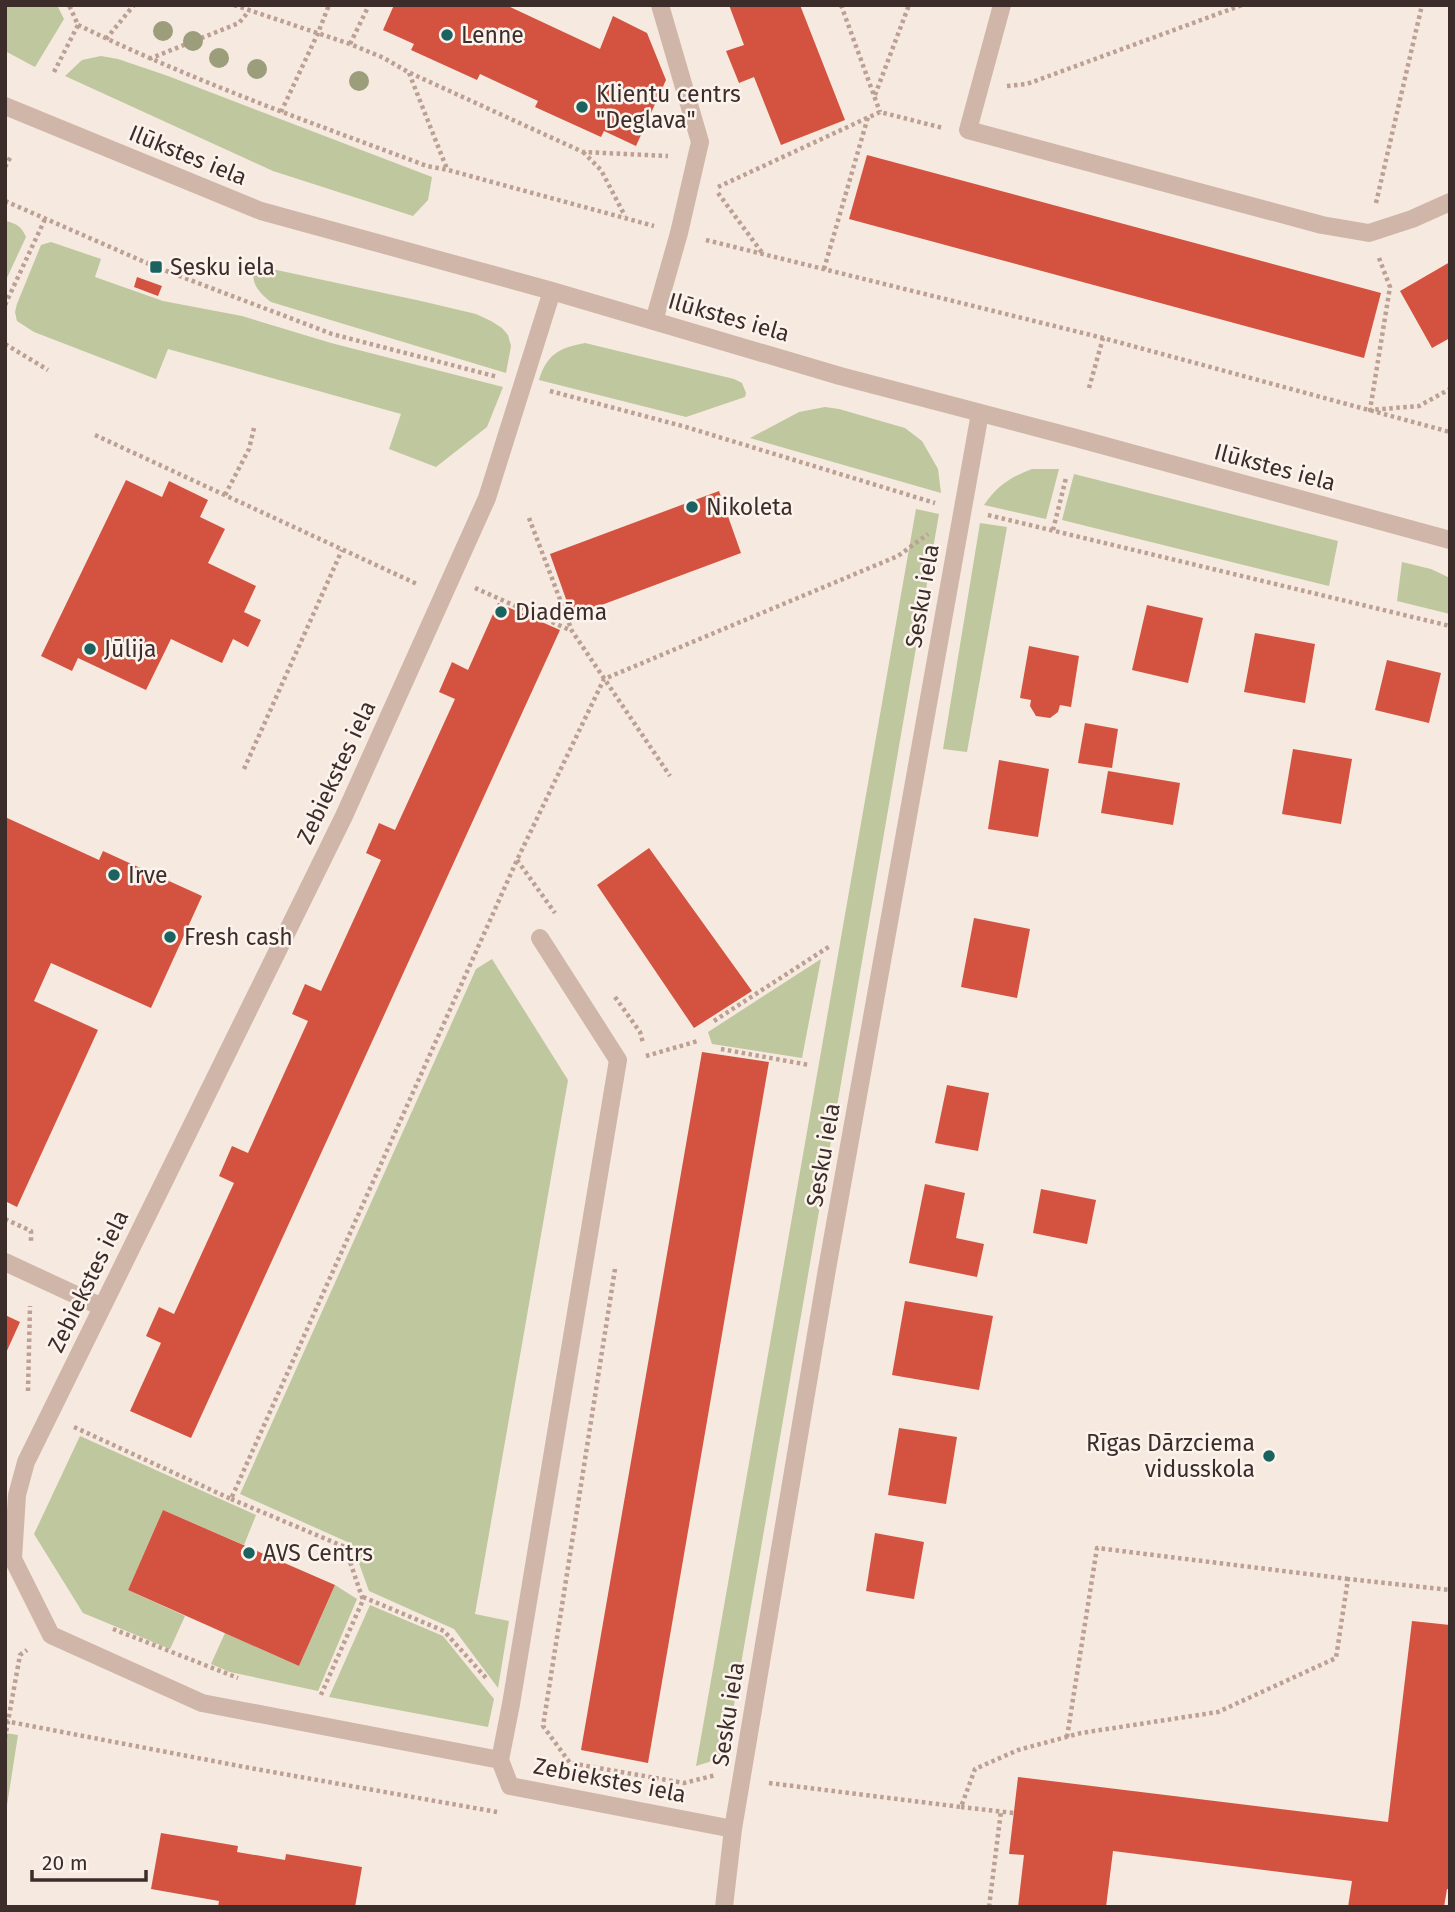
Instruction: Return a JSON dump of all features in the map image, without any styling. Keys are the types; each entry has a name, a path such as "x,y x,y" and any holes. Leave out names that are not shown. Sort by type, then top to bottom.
{"street":[{"path":"654,321 679,233 700,142 660,5"},
{"path":"1002,5 968,130 1322,225 1369,233 1412,219 1450,202"},
{"name":"Ilūkstes iela","path":"5,106 261,211 552,291 840,376 1450,540"},
{"name":"Zebiekstes iela","path":"51,1635 13,1559 17,1495 26,1462 344,816 443,596 487,498 552,291"},
{"name":"Sesku iela","path":"724,1907 733,1829 827,1269 980,413"},
{"path":"51,1635 202,1703 500,1760 618,1060 540,938"},
{"path":"5,1262 102,1307"},
{"name":"Zebiekstes iela","path":"500,1760 510,1786 733,1829"}],"path":[{"path":"69,5 78,25 148,59 427,166 679,233 1103,338 1450,432"},
{"path":"106,39 134,5"},
{"path":"234,5 384,58 408,72 583,152 601,170 626,217"},
{"path":"281,112 329,5"},
{"path":"350,44 369,5"},
{"path":"841,5 880,112"},
{"path":"875,96 909,5"},
{"path":"978,89 1027,84 1242,5"},
{"path":"148,59 239,23 249,11"},
{"path":"54,72 78,25"},
{"path":"408,72 448,170"},
{"path":"764,254 715,188 880,112 936,127 968,130"},
{"path":"824,269 868,117"},
{"path":"583,152 676,157 697,161"},
{"path":"5,167 11,156"},
{"path":"5,201 156,267 332,334 685,427 962,510 1450,626"},
{"path":"5,305 45,219"},
{"path":"1089,388 1103,338"},
{"path":"5,345 48,370"},
{"path":"225,495 249,449 254,428"},
{"path":"95,435 443,596"},
{"path":"1052,530 1066,478"},
{"path":"529,518 572,631 670,776"},
{"path":"244,769 342,550"},
{"path":"230,1499 511,872 604,679 898,556"},
{"path":"464,583 572,631"},
{"path":"714,1021 830,946"},
{"path":"646,1056 698,1041"},
{"path":"721,1049 809,1065"},
{"path":"5,1219 31,1231 28,1395"},
{"path":"69,1438 75,1426 230,1499 345,1547 363,1600 319,1699 325,1700"},
{"path":"1067,1737 1097,1548 1450,1590"},
{"path":"961,1807 975,1769 1018,1750 1082,1733 1218,1713 1336,1658 1348,1579"},
{"path":"362,1597 444,1631 511,1704"},
{"path":"104,1625 243,1679"},
{"path":"5,1738 20,1654 51,1635"},
{"path":"6,1721 505,1813"},
{"path":"742,1779 1014,1812"},
{"path":"989,1907 1001,1811"}],"green space":[{"path":"5,5 57,5 64,19 35,67 5,51"},
{"path":"101,56 168,76 432,177 428,200 413,216 273,171 65,76 82,60"},
{"path":"5,221 18,226 26,237 5,282"},
{"path":"51,242 101,259 95,277 163,301 242,316 331,343 503,387 487,427 436,467 389,449 401,414 168,349 156,379 34,332 17,321 17,304 41,245"},
{"path":"258,266 476,314 502,328 508,335 511,346 506,373 271,302 259,291 254,281 253,276"},
{"path":"585,343 734,379 742,383 745,397 686,417 539,380 550,358 568,347"},
{"path":"825,407 905,428 922,441 938,469 941,493 750,438 799,412"},
{"path":"1032,469 1059,469 1046,519 984,505 1005,483"},
{"path":"1074,474 1338,541 1329,586 1062,520"},
{"path":"916,509 939,514 725,1757 696,1766"},
{"path":"980,523 1007,527 967,752 943,749"},
{"path":"1402,562 1431,569 1450,578 1450,614 1397,601"},
{"path":"492,959 568,1080 475,1614 509,1621 498,1688 454,1629 369,1591 352,1544 240,1494 476,969"},
{"path":"821,959 802,1058 712,1044 708,1032"},
{"path":"80,1436 256,1515 244,1545 163,1510 128,1590 185,1616 170,1649 83,1613 34,1534"},
{"path":"335,1585 357,1599 318,1691 230,1672 211,1664 225,1633 299,1666"},
{"path":"370,1605 443,1636 494,1699 488,1727 329,1697"},
{"path":"5,1733 18,1735 5,1818"}],"building":[{"path":"394,5 506,5 600,49 613,16 647,33 666,80 636,146 604,131 601,137 535,107 538,101 480,74 477,80 411,50 414,44 383,30"},
{"path":"729,5 800,5 845,120 781,145 754,77 739,83 726,51 744,45"},
{"path":"867,155 1381,293 1364,358 849,219"},
{"path":"1450,262 1450,338 1432,348 1400,291"},
{"path":"137,277 162,286 158,296 134,287"},
{"path":"126,480 162,497 169,481 208,500 200,517 225,529 208,563 256,586 244,612 261,620 248,647 233,639 222,663 171,639 146,690 78,658 72,671 41,656"},
{"path":"719,491 741,553 572,616 550,554"},
{"path":"498,603 560,630 191,1438 130,1411 161,1343 146,1336 159,1307 174,1314 234,1183 219,1176 232,1146 248,1153 308,1021 292,1014 305,984 321,991 381,860 366,853 379,823 395,830 455,699 439,692 452,662 468,670"},
{"path":"1147,605 1203,618 1188,683 1132,670"},
{"path":"1255,633 1315,644 1305,703 1244,692"},
{"path":"1029,646 1079,656 1071,707 1060,705 1058,712 1050,718 1036,716 1030,706 1031,700 1020,698"},
{"path":"1387,660 1441,673 1429,723 1375,710"},
{"path":"1085,723 1118,729 1112,768 1078,763"},
{"path":"1293,749 1352,759 1341,824 1282,814"},
{"path":"999,760 1049,769 1038,837 988,829"},
{"path":"1108,771 1180,783 1173,825 1101,813"},
{"path":"5,817 99,860 103,851 202,896 151,1008 51,963 34,1001 98,1030 17,1207 5,1201"},
{"path":"649,848 752,991 694,1028 597,885"},
{"path":"974,918 1030,929 1017,998 961,987"},
{"path":"702,1052 769,1062 648,1763 581,1750"},
{"path":"947,1085 989,1093 978,1151 935,1143"},
{"path":"925,1184 965,1193 956,1238 984,1244 977,1277 909,1263"},
{"path":"1041,1189 1096,1200 1087,1244 1033,1233"},
{"path":"905,1301 993,1316 979,1390 892,1375"},
{"path":"5,1315 20,1322 5,1355"},
{"path":"899,1428 957,1437 946,1504 888,1495"},
{"path":"163,1510 335,1585 299,1666 128,1590"},
{"path":"875,1533 924,1542 914,1599 866,1591"},
{"path":"1412,1621 1450,1625 1450,1889 1447,1889 1444,1907 1348,1907 1352,1881 1113,1851 1106,1907 1018,1907 1024,1855 1009,1854 1018,1777 1388,1822"},
{"path":"161,1833 238,1846 237,1852 285,1860 286,1854 362,1867 355,1907 218,1907 219,1901 151,1889"}],"place":[{"name":"Lenne","path":"447,35"},
{"name":"Klientu centrs \"Deglava\"","path":"582,107"},
{"name":"Sesku iela","path":"156,267"},
{"name":"Nikoleta","path":"692,507"},
{"name":"Diadēma","path":"501,612"},
{"name":"Jūlija","path":"90,649"},
{"name":"Irve","path":"114,875"},
{"name":"Fresh cash","path":"170,937"},
{"name":"Rīgas Dārzciema vidusskola","path":"1269,1456"},
{"name":"AVS Centrs","path":"249,1553"}]}
